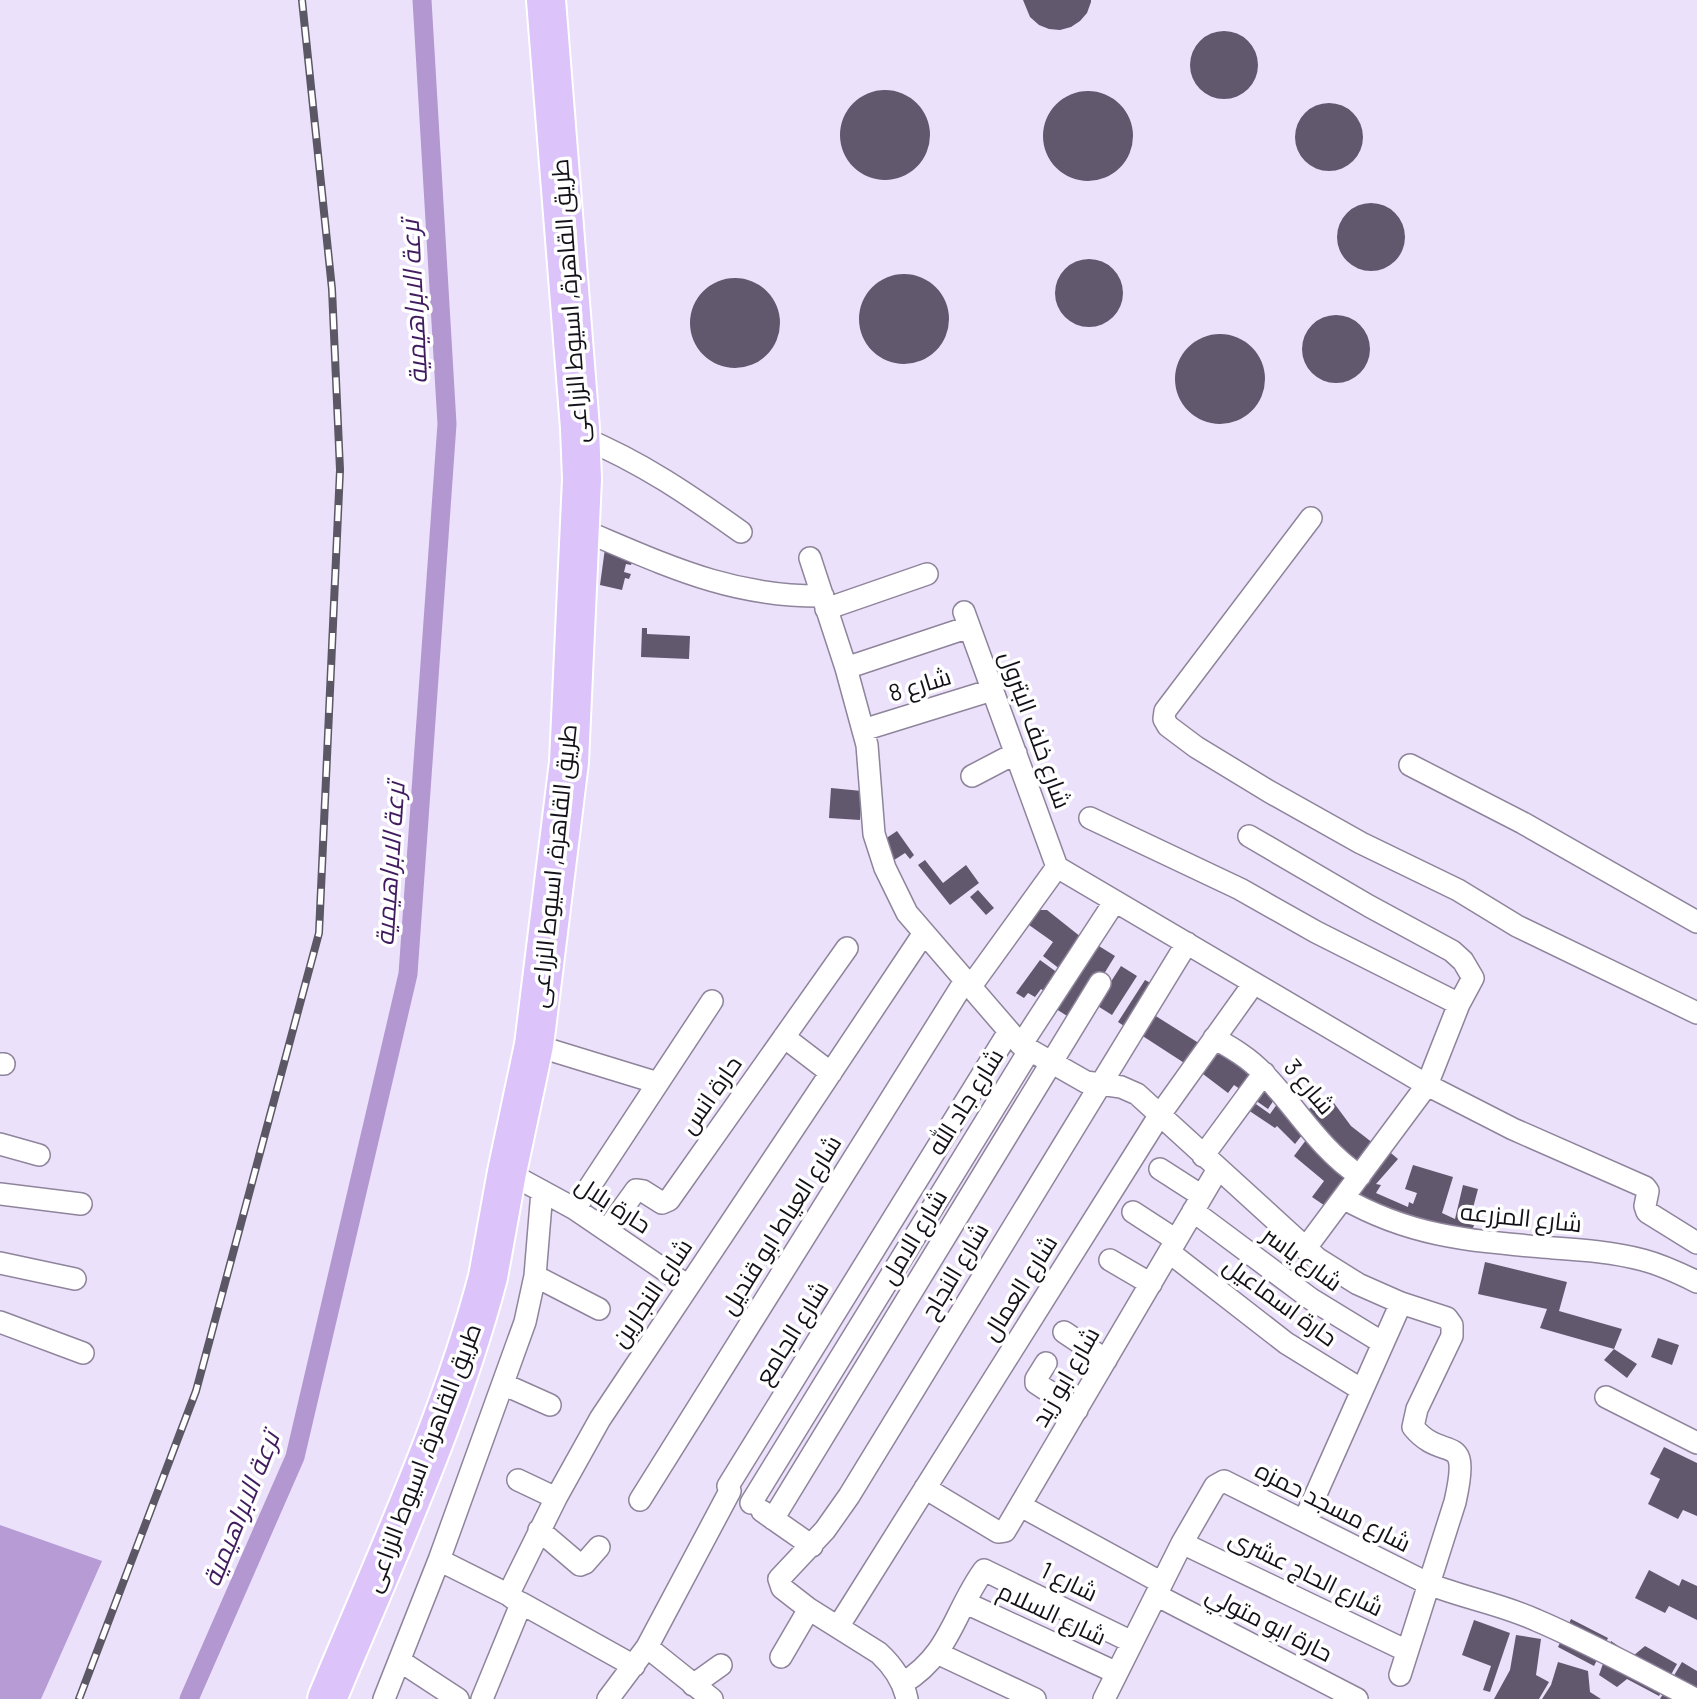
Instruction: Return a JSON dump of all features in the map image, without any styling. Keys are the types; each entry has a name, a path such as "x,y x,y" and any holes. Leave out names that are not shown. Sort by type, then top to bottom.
{"highway":[{"name":"طريق القاهرة, اسيوط الزراعى","path":"304,1699 422,1405 454,1315 466,1269 512,1030 542,759 559,480 559,419 524,0"},
{"name":"طريق القاهرة, اسيوط الزراعى","path":"327,1699 461,1369 488,1277 534,1045 569,762 582,479 546,0"}],"street":[{"path":"580,437 649,469 741,532"},
{"path":"1311,518 1165,710 1164,719 1168,726 1248,779 1361,843 1458,890 1517,926 1697,1013"},
{"path":"580,529 720,584 824,602 928,574"},
{"path":"810,558 863,730 871,772 871,818 879,852 900,902 924,933 1019,1043 1086,1082 1129,1090 1144,1099 1159,1116 1305,1249 1358,1284 1401,1303 1447,1318 1452,1325 1452,1336 1413,1420 1413,1427 1418,1433 1451,1449 1461,1461 1461,1476 1400,1675"},
{"name":"شارع خلف البترول","path":"845,668 967,620 1057,867"},
{"name":"شارع 8","path":"863,730 992,690"},
{"path":"972,776 1016,753"},
{"path":"1410,765 1523,823 1697,922"},
{"path":"1090,818 1240,889 1316,932 1459,1004"},
{"path":"1249,836 1452,951 1463,961 1473,978 1459,1004 1427,1085 1305,1249"},
{"path":"1057,867 1427,1085 1513,1129 1645,1187 1648,1191 1645,1206 1647,1212 1697,1243"},
{"name":"شارع العياط ابو قنديل","path":"640,1500 969,982 1057,867"},
{"name":"شارع جاد الله","path":"751,1503 1019,1043 1115,901"},
{"name":"شارع النجارين","path":"482,1699 539,1530 600,1419 924,933"},
{"name":"شارع النجاح","path":"809,1609 782,1588 779,1582 781,1577 812,1546 849,1496 1187,943"},
{"name":"حارة انس","path":"607,1230 636,1190 643,1191 662,1203 667,1202 847,948"},
{"name":"شارع العمال","path":"838,1627 1159,1116 1254,983"},
{"name":"شارع الامل","path":"773,1519 1100,984"},
{"path":"575,1209 712,1001"},
{"path":"784,1037 831,1073"},
{"name":"شارع 3","path":"1214,1038 1241,1053 1264,1073 1326,1148 1360,1176"},
{"name":"شارع الجامع","path":"608,1699 647,1647 730,1489 729,1486 1019,1043"},
{"path":"534,1045 658,1083"},
{"name":"شارع ابو زيد","path":"925,1488 998,1532 1005,1531 1198,1203 1210,1163 1264,1073"},
{"path":"0,1144 39,1155"},
{"name":"شارع ياسر","path":"1160,1169 1311,1299 1383,1343"},
{"name":"حارة بلال","path":"507,1172 575,1209 688,1286"},
{"path":"384,1699 439,1560 525,1322 536,1276 542,1191"},
{"path":"0,1194 81,1204"},
{"name":"شارع المزرعه","path":"1343,1198 1387,1220 1434,1234 1472,1241 1622,1255 1662,1265 1697,1282"},
{"name":"حارة اسماعيل","path":"1133,1212 1286,1343 1362,1390"},
{"path":"1110,1260 1151,1284"},
{"path":"0,1263 75,1279"},
{"path":"536,1276 599,1309"},
{"path":"1304,1521 1401,1303"},
{"path":"0,1322 83,1353"},
{"path":"1064,1332 1106,1360"},
{"path":"1046,1363 1036,1383 1077,1410"},
{"path":"503,1384 550,1405"},
{"path":"1606,1397 1697,1443"},
{"path":"518,1480 556,1498"},
{"name":"شارع مسجد حمزه","path":"1182,1543 1215,1486 1224,1481 1429,1584 1456,1595 1492,1602 1536,1620 1695,1699"},
{"path":"730,1489 812,1546"},
{"name":"حارة ابو متولي","path":"1021,1506 1159,1589 1357,1699"},
{"path":"539,1530 577,1564 585,1563 599,1547"},
{"path":"1104,1699 1182,1543"},
{"name":"شارع الحاج عشرى","path":"1182,1543 1407,1651"},
{"path":"439,1560 634,1666"},
{"name":"شارع 1","path":"966,1603 982,1572 986,1570 1132,1642"},
{"path":"781,1657 809,1609 889,1661 905,1691 937,1653 966,1603"},
{"name":"شارع السلام","path":"966,1603 1117,1673"},
{"path":"647,1647 712,1699"},
{"path":"937,1653 1035,1699"},
{"path":"400,1661 458,1699"},
{"path":"693,1685 721,1665"}],"shaded area":[{"path":"0,1525 102,1561 41,1699 0,1699"}],"building":[{"path":"1023,0 1091,2 1080,21 1060,30 1039,25 1030,17"},
{"path":"1217,31 1231,31 1243,36 1253,46 1258,65 1253,84 1243,94 1231,99 1217,99 1205,94 1195,84 1190,72 1190,58 1195,46 1205,36"},
{"path":"876,90 894,90 910,97 923,110 930,126 930,144 923,160 910,173 894,180 876,180 860,173 847,160 840,144 840,126 847,110 860,97"},
{"path":"1079,91 1097,91 1113,98 1126,111 1133,127 1133,145 1126,161 1113,174 1097,181 1079,181 1063,174 1050,161 1043,145 1043,127 1050,111 1063,98"},
{"path":"1322,103 1336,103 1348,108 1358,118 1363,137 1358,156 1348,166 1336,171 1322,171 1310,166 1300,156 1295,144 1295,130 1300,118 1310,108"},
{"path":"1378,203 1399,218 1405,230 1403,250 1395,261 1378,271 1364,271 1347,261 1339,250 1337,230 1347,213 1358,205"},
{"path":"1082,259 1096,259 1108,264 1118,274 1123,293 1118,312 1108,322 1096,327 1082,327 1070,322 1060,312 1055,300 1055,286 1060,274 1070,264"},
{"path":"895,274 913,274 929,281 942,294 949,310 949,328 942,344 929,357 913,364 895,364 879,357 866,344 859,328 859,310 866,294 879,281"},
{"path":"735,278 752,281 767,291 777,306 780,323 777,340 767,355 752,365 735,368 718,365 703,355 693,340 690,323 693,306 703,291 718,281"},
{"path":"1329,315 1343,315 1355,320 1365,330 1370,349 1365,368 1355,378 1343,383 1329,383 1317,378 1307,368 1302,356 1302,342 1307,330 1317,320"},
{"path":"1211,334 1229,334 1245,341 1258,354 1265,370 1265,388 1258,404 1245,417 1229,424 1211,424 1195,417 1182,404 1175,388 1175,370 1182,354 1195,341"},
{"path":"606,541 634,554 631,565 626,564 624,572 631,574 629,579 625,578 622,590 600,585"},
{"path":"642,628 647,628 647,634 690,636 689,659 641,657"},
{"path":"831,788 862,791 860,820 829,818"},
{"path":"897,831 914,855 910,859 905,853 888,864 885,839"},
{"path":"925,860 943,883 966,865 979,883 950,905 918,865"},
{"path":"978,890 994,908 986,915 970,897"},
{"path":"1040,910 1047,910 1086,941 1065,973 1043,956 1053,942 1029,925"},
{"path":"1094,943 1115,956 1075,1021 1053,1007"},
{"path":"1040,960 1062,976 1049,994 1041,989 1035,997 1028,993 1024,998 1016,993"},
{"path":"1121,966 1137,976 1112,1015 1096,1005"},
{"path":"1145,980 1158,987 1130,1030 1118,1022"},
{"path":"1151,1013 1205,1047 1192,1068 1138,1033"},
{"path":"1216,1047 1259,1077 1247,1094 1234,1085 1228,1093 1199,1071"},
{"path":"1266,1084 1279,1092 1268,1109 1255,1100"},
{"path":"1285,1093 1310,1125 1295,1144 1277,1126 1275,1128 1248,1110 1253,1102 1270,1114"},
{"path":"1328,1095 1351,1126 1378,1147 1358,1173 1305,1112"},
{"path":"1306,1140 1357,1178 1334,1212 1312,1197 1324,1181 1294,1156"},
{"path":"1385,1148 1398,1159 1376,1184 1381,1185 1376,1193 1408,1207 1409,1202 1413,1204 1417,1193 1405,1189 1413,1165 1453,1177 1442,1213 1455,1219 1463,1185 1478,1189 1469,1223 1474,1225 1467,1245 1351,1199"},
{"path":"1485,1262 1567,1282 1559,1311 1622,1329 1614,1349 1540,1328 1547,1309 1478,1294"},
{"path":"1658,1338 1679,1345 1672,1365 1651,1357"},
{"path":"1614,1349 1637,1364 1627,1378 1604,1360"},
{"path":"1664,1447 1697,1463 1697,1516 1683,1510 1678,1519 1648,1504 1660,1479 1650,1474"},
{"path":"1649,1570 1679,1586 1682,1579 1697,1586 1697,1620 1669,1606 1665,1613 1635,1598"},
{"path":"1571,1619 1608,1638 1594,1666 1558,1647"},
{"path":"1474,1620 1510,1633 1490,1692 1483,1690 1491,1666 1462,1655"},
{"path":"1516,1635 1541,1639 1536,1675 1549,1682 1539,1699 1494,1699 1510,1670"},
{"path":"1611,1641 1633,1656 1645,1646 1677,1664 1659,1696 1627,1679 1617,1687 1599,1675"},
{"path":"1558,1662 1588,1671 1590,1692 1601,1699 1542,1699 1551,1685"},
{"path":"1682,1662 1697,1671 1697,1699 1660,1699"}],"waterway":[{"name":"ترعة الابراهيمية","path":"189,1699 295,1457 408,974 447,424 422,0"}],"railway":[{"path":"79,1699 196,1391 319,933 340,470 332,289 302,0"}]}
